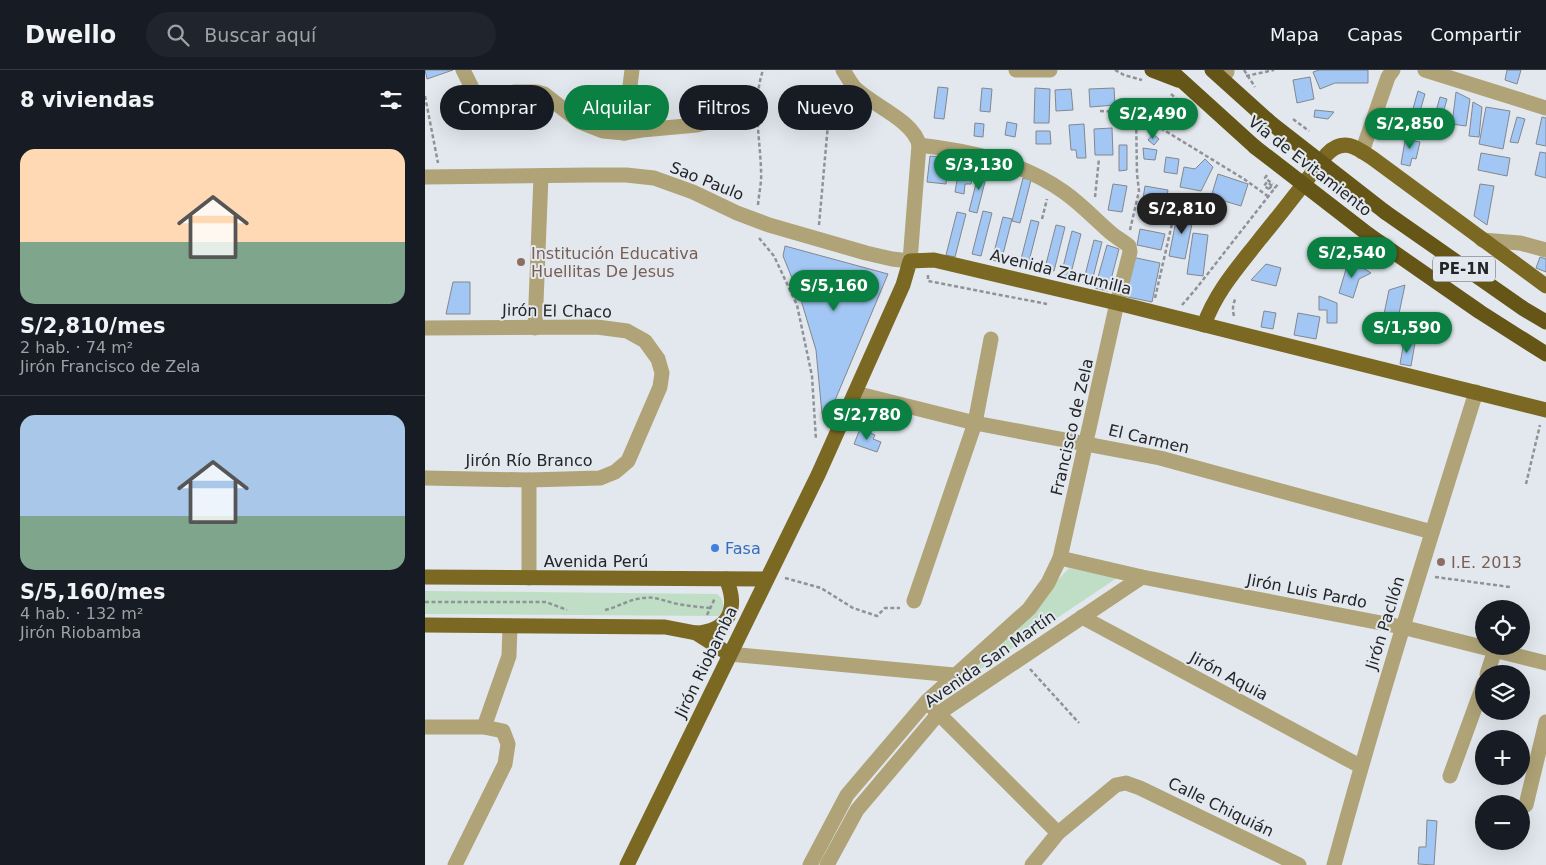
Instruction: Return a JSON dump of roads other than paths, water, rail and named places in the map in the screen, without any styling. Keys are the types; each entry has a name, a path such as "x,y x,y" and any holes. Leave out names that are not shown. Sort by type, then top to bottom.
{"highway":[{"name":"PE-1N","path":"1170,70 1182,82"},
{"name":"PE-1N","path":"1212,70 1238,95"},
{"path":"1228,73 1238,95"},
{"path":"1151,76 1182,82"},
{"name":"Vía de Evitamiento","path":"1182,82 1255,147 1369,235 1480,312 1546,354"},
{"name":"Vía de Evitamiento","path":"1238,95 1272,124 1385,212 1524,309 1546,322"}],"main road":[{"path":"1204,325 1212,306 1227,280 1284,208 1333,149 1348,145 1362,152 1546,286"},
{"name":"Avenida Zarumilla","path":"910,261 934,260 1117,303 1545,410"},
{"name":"Jirón Riobamba","path":"627,865 818,474 903,285 910,261"},
{"name":"Avenida Perú","path":"425,577 727,579 767,576"},
{"path":"425,626 665,627 696,633 707,632 720,626 729,616 733,603 727,579"},
{"path":"696,633 729,654"}],"street":[{"path":"463,70 478,100 483,104 490,104 514,92 537,92 544,94 580,122 603,131 624,133 679,127"},
{"path":"624,133 632,70"},
{"path":"1016,70 1050,70"},
{"path":"1362,152 1388,77 1393,70"},
{"path":"1425,70 1546,108"},
{"path":"845,73 855,89 909,127 918,137 919,145 910,261"},
{"name":"Francisco de Zela","path":"919,145 954,149 989,158 1052,184 1071,197 1112,234 1129,246 1130,252 1060,558"},
{"name":"Sao Paulo","path":"425,177 625,175 654,178 693,192 756,227 818,239 883,257 910,261"},
{"path":"535,328 541,176"},
{"path":"1482,240 1520,243 1546,250"},
{"name":"Jirón El Chaco","path":"425,328 597,328 627,331 645,340 658,359 662,373 660,387 653,405"},
{"path":"914,601 975,423 991,339"},
{"name":"Jirón Pacllón","path":"1334,865 1360,766 1476,392"},
{"name":"El Carmen","path":"855,393 975,423 1160,458 1432,532"},
{"name":"Jirón Río Branco","path":"425,478 529,480 600,478 615,472 628,461 653,405"},
{"path":"529,480 529,578"},
{"name":"Jirón Luis Pardo","path":"1060,558 1402,627 1475,645"},
{"name":"Avenida San Martín","path":"810,865 847,795 927,701 1029,609 1048,583 1060,558"},
{"name":"Avenida San Martín","path":"827,865 857,810 939,713 1142,576"},
{"name":"Jirón Aquia","path":"1081,617 1360,766"},
{"path":"484,727 509,656 510,626"},
{"path":"729,654 955,675"},
{"name":"Jirón Luis Pardo","path":"1515,655 1546,663"},
{"path":"927,701 1059,833 1033,865"},
{"path":"1450,776 1475,708"},
{"path":"1528,795 1546,722"},
{"path":"425,727 484,727 503,731 508,744 505,764 455,865"},
{"name":"Calle Chiquián","path":"1059,833 1116,785 1126,783 1299,865"}],"place":[{"name":"Institución Educativa Huellitas De Jesus","path":"521,262"},
{"name":"Fasa","path":"715,548"},
{"name":"I.E. 2013","path":"1441,562"}]}
